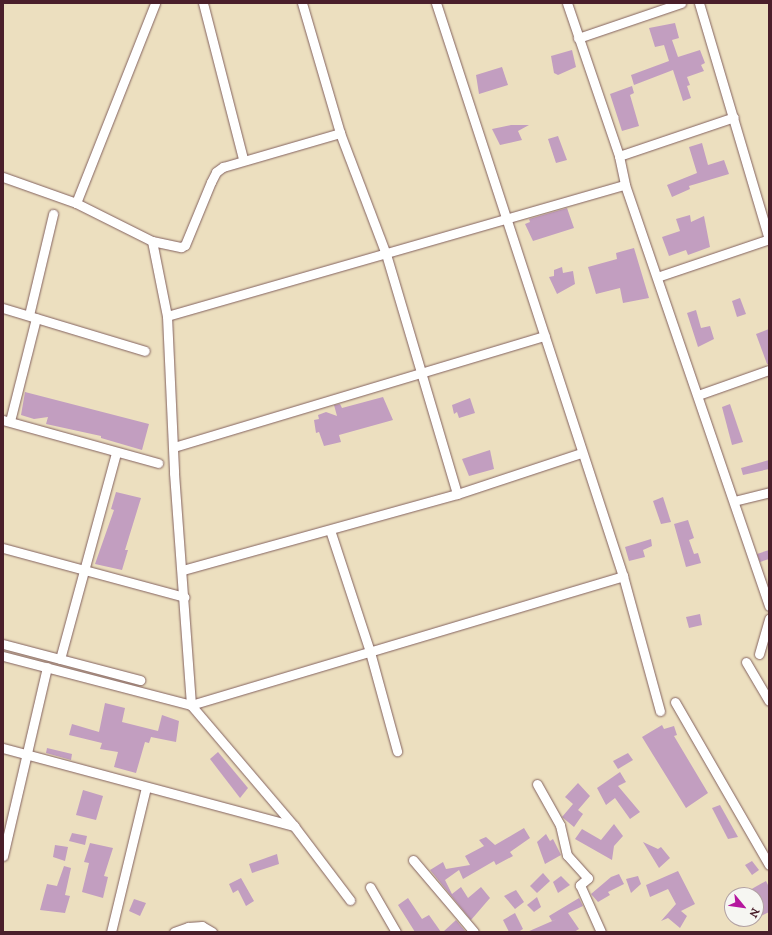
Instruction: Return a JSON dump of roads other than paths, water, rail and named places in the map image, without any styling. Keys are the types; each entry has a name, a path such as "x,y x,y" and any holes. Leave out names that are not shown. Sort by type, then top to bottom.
{"street":[{"path":"76,203 155,3"},
{"path":"203,3 243,160"},
{"path":"302,3 340,133 386,254 457,494"},
{"path":"436,3 545,336 581,453 623,576 660,711"},
{"path":"567,3 619,156 625,184 769,606"},
{"path":"578,38 681,3"},
{"path":"657,277 769,239 700,3"},
{"path":"619,156 734,117"},
{"path":"3,177 76,203 152,241 181,247 185,245 216,172 243,160 340,133"},
{"path":"167,316 625,184"},
{"path":"53,214 32,316 7,421 116,453 158,463"},
{"path":"152,241 167,316 191,705 294,826 350,900"},
{"path":"3,308 145,351"},
{"path":"174,447 545,336"},
{"path":"698,395 769,370"},
{"path":"60,659 116,453"},
{"path":"183,570 457,494 581,453"},
{"path":"734,501 769,492"},
{"path":"330,530 370,652 397,751"},
{"path":"3,548 185,597"},
{"path":"3,656 191,705 623,576"},
{"path":"760,654 769,618"},
{"path":"3,644 140,680"},
{"path":"746,662 769,701"},
{"path":"3,856 47,667"},
{"path":"675,702 769,865"},
{"path":"3,748 294,826"},
{"path":"537,784 560,825 567,855 588,878 580,885 601,932"},
{"path":"112,932 146,787"},
{"path":"413,860 474,932"},
{"path":"370,887 396,932"},
{"path":"174,932 202,926 212,932"}]}
